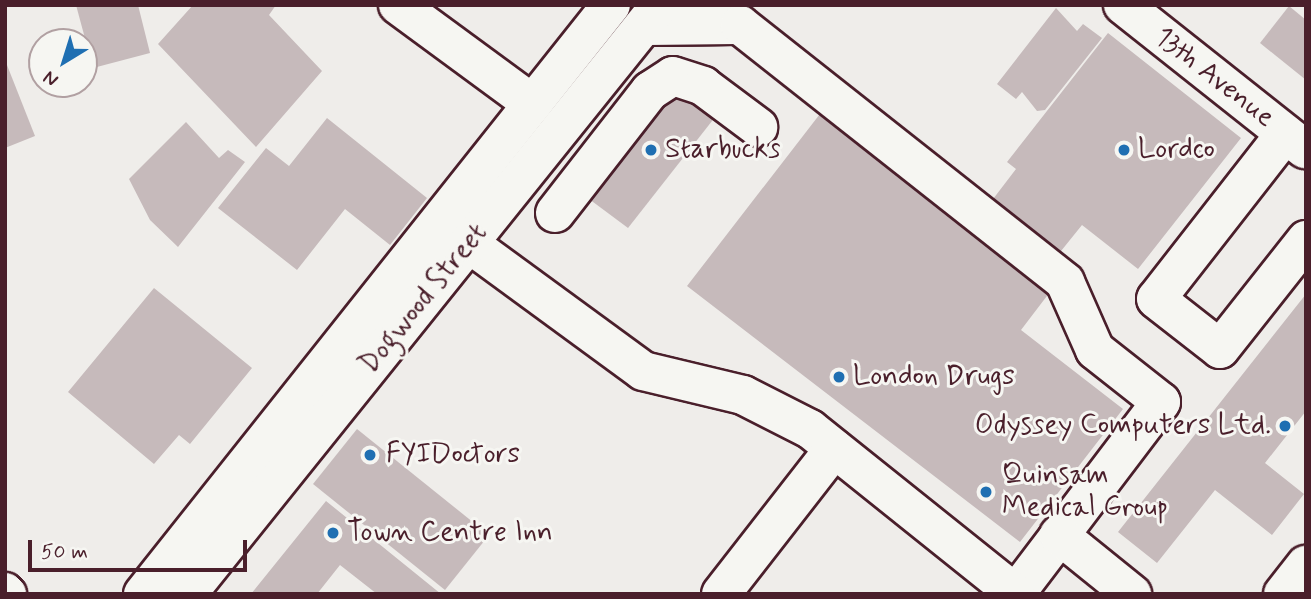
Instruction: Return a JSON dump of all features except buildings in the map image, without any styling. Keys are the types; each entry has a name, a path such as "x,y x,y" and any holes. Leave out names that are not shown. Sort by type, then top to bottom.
{"main road":[{"path":"398,5 533,104"},
{"name":"Dogwood Street","path":"187,594 454,232 533,104 611,5"},
{"name":"13th Avenue","path":"1123,5 1296,142"},
{"path":"454,232 643,371 743,394 834,449 1015,593 1161,402 1095,351 1065,282 740,25 652,15"},
{"name":"Dogwood Street","path":"143,594 454,232 652,15"},
{"path":"555,213 650,91 673,76 703,86 758,127"},
{"path":"1296,142 1156,299 1220,349 1306,240"},
{"path":"721,594 834,449"},
{"path":"1059,536 1132,594"},
{"path":"1283,594 1306,565"}],"place":[{"name":"Starbucks","path":"651,150"},
{"name":"Lordco","path":"1124,150"},
{"name":"London Drugs","path":"839,377"},
{"name":"Odyssey Computers Ltd.","path":"1285,426"},
{"name":"FYIDoctors","path":"370,455"},
{"name":"Quinsam Medical Group","path":"986,492"},
{"name":"Town Centre Inn","path":"333,533"}]}
